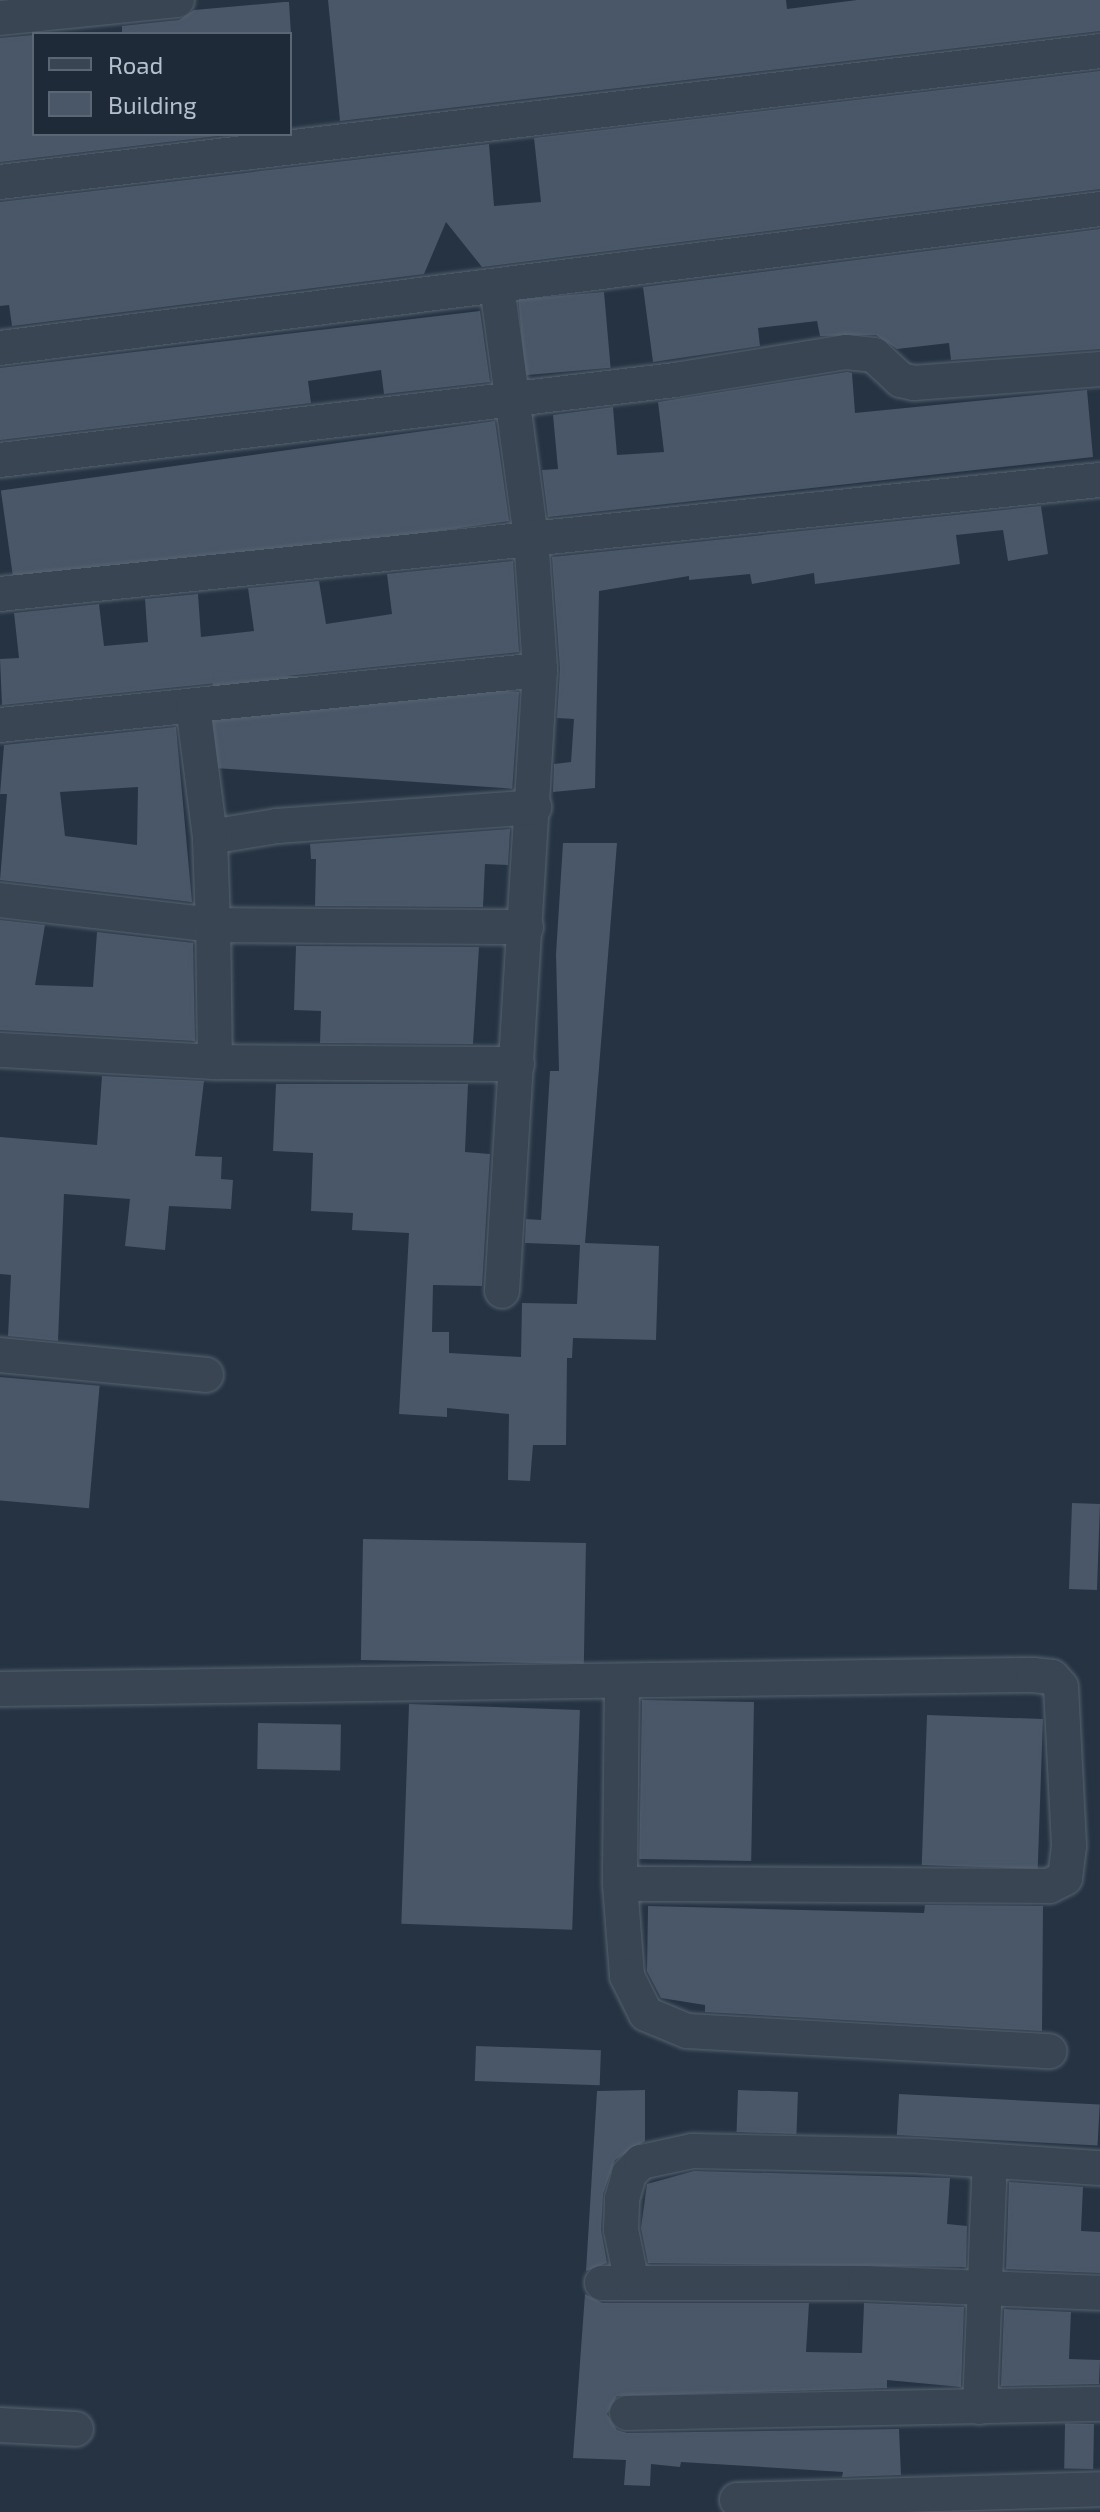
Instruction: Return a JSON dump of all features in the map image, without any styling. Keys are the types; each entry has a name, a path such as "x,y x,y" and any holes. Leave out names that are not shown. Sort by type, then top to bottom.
{"street":[{"path":"0,18 177,0"},
{"path":"0,182 1100,51"},
{"path":"0,348 1100,209"},
{"path":"497,286 531,537 540,670 502,1291"},
{"path":"0,460 675,380 846,352 874,355 901,380 914,383 1100,369"},
{"path":"0,594 1100,480"},
{"path":"0,725 540,670"},
{"path":"193,706 210,837 215,1062"},
{"path":"210,837 277,826 534,807"},
{"path":"0,900 213,925 526,927"},
{"path":"0,1050 215,1062 517,1064"},
{"path":"0,1355 206,1375"},
{"path":"0,1689 1052,1677 1061,1687 1069,1846 1065,1878 1049,1886 620,1884"},
{"path":"622,1682 620,1884 627,1976 646,2014 687,2031 1049,2051"},
{"path":"1100,2168 990,2161 692,2151 641,2162 629,2174 622,2199 617,2283 981,2287 1100,2293"},
{"path":"980,2407 981,2287 990,2161"},
{"path":"627,2413 1100,2404"},
{"path":"0,2425 76,2429"},
{"path":"737,2500 1066,2501 1100,2489"}],"building":[{"path":"328,0 786,0 787,9 857,0 1100,0 1100,31 340,121"},
{"path":"289,2 291,32 122,32 122,26 179,20 194,10"},
{"path":"32,35 32,136 217,136 0,162 0,38"},
{"path":"1100,71 1100,189 482,267 446,222 424,274 12,326 9,305 0,306 0,202 489,144 494,206 541,202 534,138"},
{"path":"1100,229 1100,349 951,360 949,343 897,349 876,335 820,336 817,321 758,328 760,346 653,362 643,287"},
{"path":"604,292 611,368 525,375 518,299"},
{"path":"480,311 490,382 384,394 381,370 308,381 311,403 0,440 0,368"},
{"path":"852,373 855,413 1087,390 1093,457 548,517 542,470 558,469 553,415 613,407 617,455 664,452 658,402"},
{"path":"495,421 509,521 15,590 1,490"},
{"path":"1041,506 1048,554 1008,561 1003,530 956,535 960,564 815,584 814,573 752,584 750,574 689,580 689,576 599,591 595,788 553,792 554,764 571,762 574,719 557,718 560,669 552,557"},
{"path":"513,561 519,652 2,705 0,659 19,658 14,613 99,604 104,646 148,642 145,599 198,594 201,637 254,631 248,588 319,581 326,624 392,614 387,574"},
{"path":"214,671 519,692 512,789 207,767"},
{"path":"176,727 192,902 0,880 7,794 0,794 4,745","holes":["138,787 137,845 65,836 60,792"]},
{"path":"510,829 508,865 485,864 483,907 315,906 316,859 311,859 310,844"},
{"path":"563,843 617,843 585,1243 659,1246 656,1340 573,1338 572,1358 567,1358 566,1445 533,1445 530,1481 508,1480 509,1414 447,1408 447,1417 399,1414 409,1233 352,1230 353,1213 311,1211 313,1153 273,1151 276,1084 468,1084 465,1152 490,1154 482,1286 433,1285 432,1332 449,1332 449,1353 521,1357 522,1303 577,1304 580,1245 525,1243 526,1219 541,1220 550,1071 559,1071 556,954"},
{"path":"0,920 45,925 35,985 93,987 97,932 193,943 195,1041 0,1030"},
{"path":"296,946 479,947 473,1044 320,1043 321,1011 294,1010"},
{"path":"102,1076 204,1081 195,1156 222,1157 221,1179 233,1180 231,1209 169,1206 165,1250 125,1246 130,1199 64,1194 58,1341 8,1336 11,1275 0,1274 0,1137 97,1145"},
{"path":"0,1377 100,1386 89,1508 0,1500"},
{"path":"1072,1503 1100,1504 1097,1590 1069,1589"},
{"path":"363,1539 586,1543 584,1664 361,1660"},
{"path":"642,1700 754,1702 751,1861 639,1859"},
{"path":"409,1704 580,1710 572,1930 401,1924"},
{"path":"927,1715 1043,1719 1038,1869 922,1865"},
{"path":"258,1723 341,1724 340,1770 257,1769"},
{"path":"925,1905 1043,1906 1042,2031 705,2012 705,2005 661,1998 647,1971 648,1906 924,1913"},
{"path":"476,2046 601,2050 600,2085 475,2081"},
{"path":"645,2090 645,2141 615,2160 603,2194 601,2230 607,2263 586,2271 597,2091"},
{"path":"738,2090 798,2092 796,2134 737,2132"},
{"path":"899,2094 1100,2105 1098,2145 897,2135"},
{"path":"694,2171 950,2178 947,2224 967,2226 966,2267 648,2263 641,2228 647,2184"},
{"path":"1009,2182 1083,2187 1081,2231 1100,2232 1100,2273 1006,2269"},
{"path":"585,2294 602,2303 809,2303 806,2352 862,2353 864,2303 964,2307 961,2387 887,2380 887,2388 617,2396 607,2414 617,2430 627,2433 899,2429 901,2475 842,2477 843,2472 681,2462 680,2467 651,2464 650,2486 624,2485 626,2460 573,2458"},
{"path":"1004,2309 1071,2312 1069,2359 1100,2360 1099,2384 1001,2386"},
{"path":"1065,2423 1094,2424 1093,2469 1064,2468"}]}
